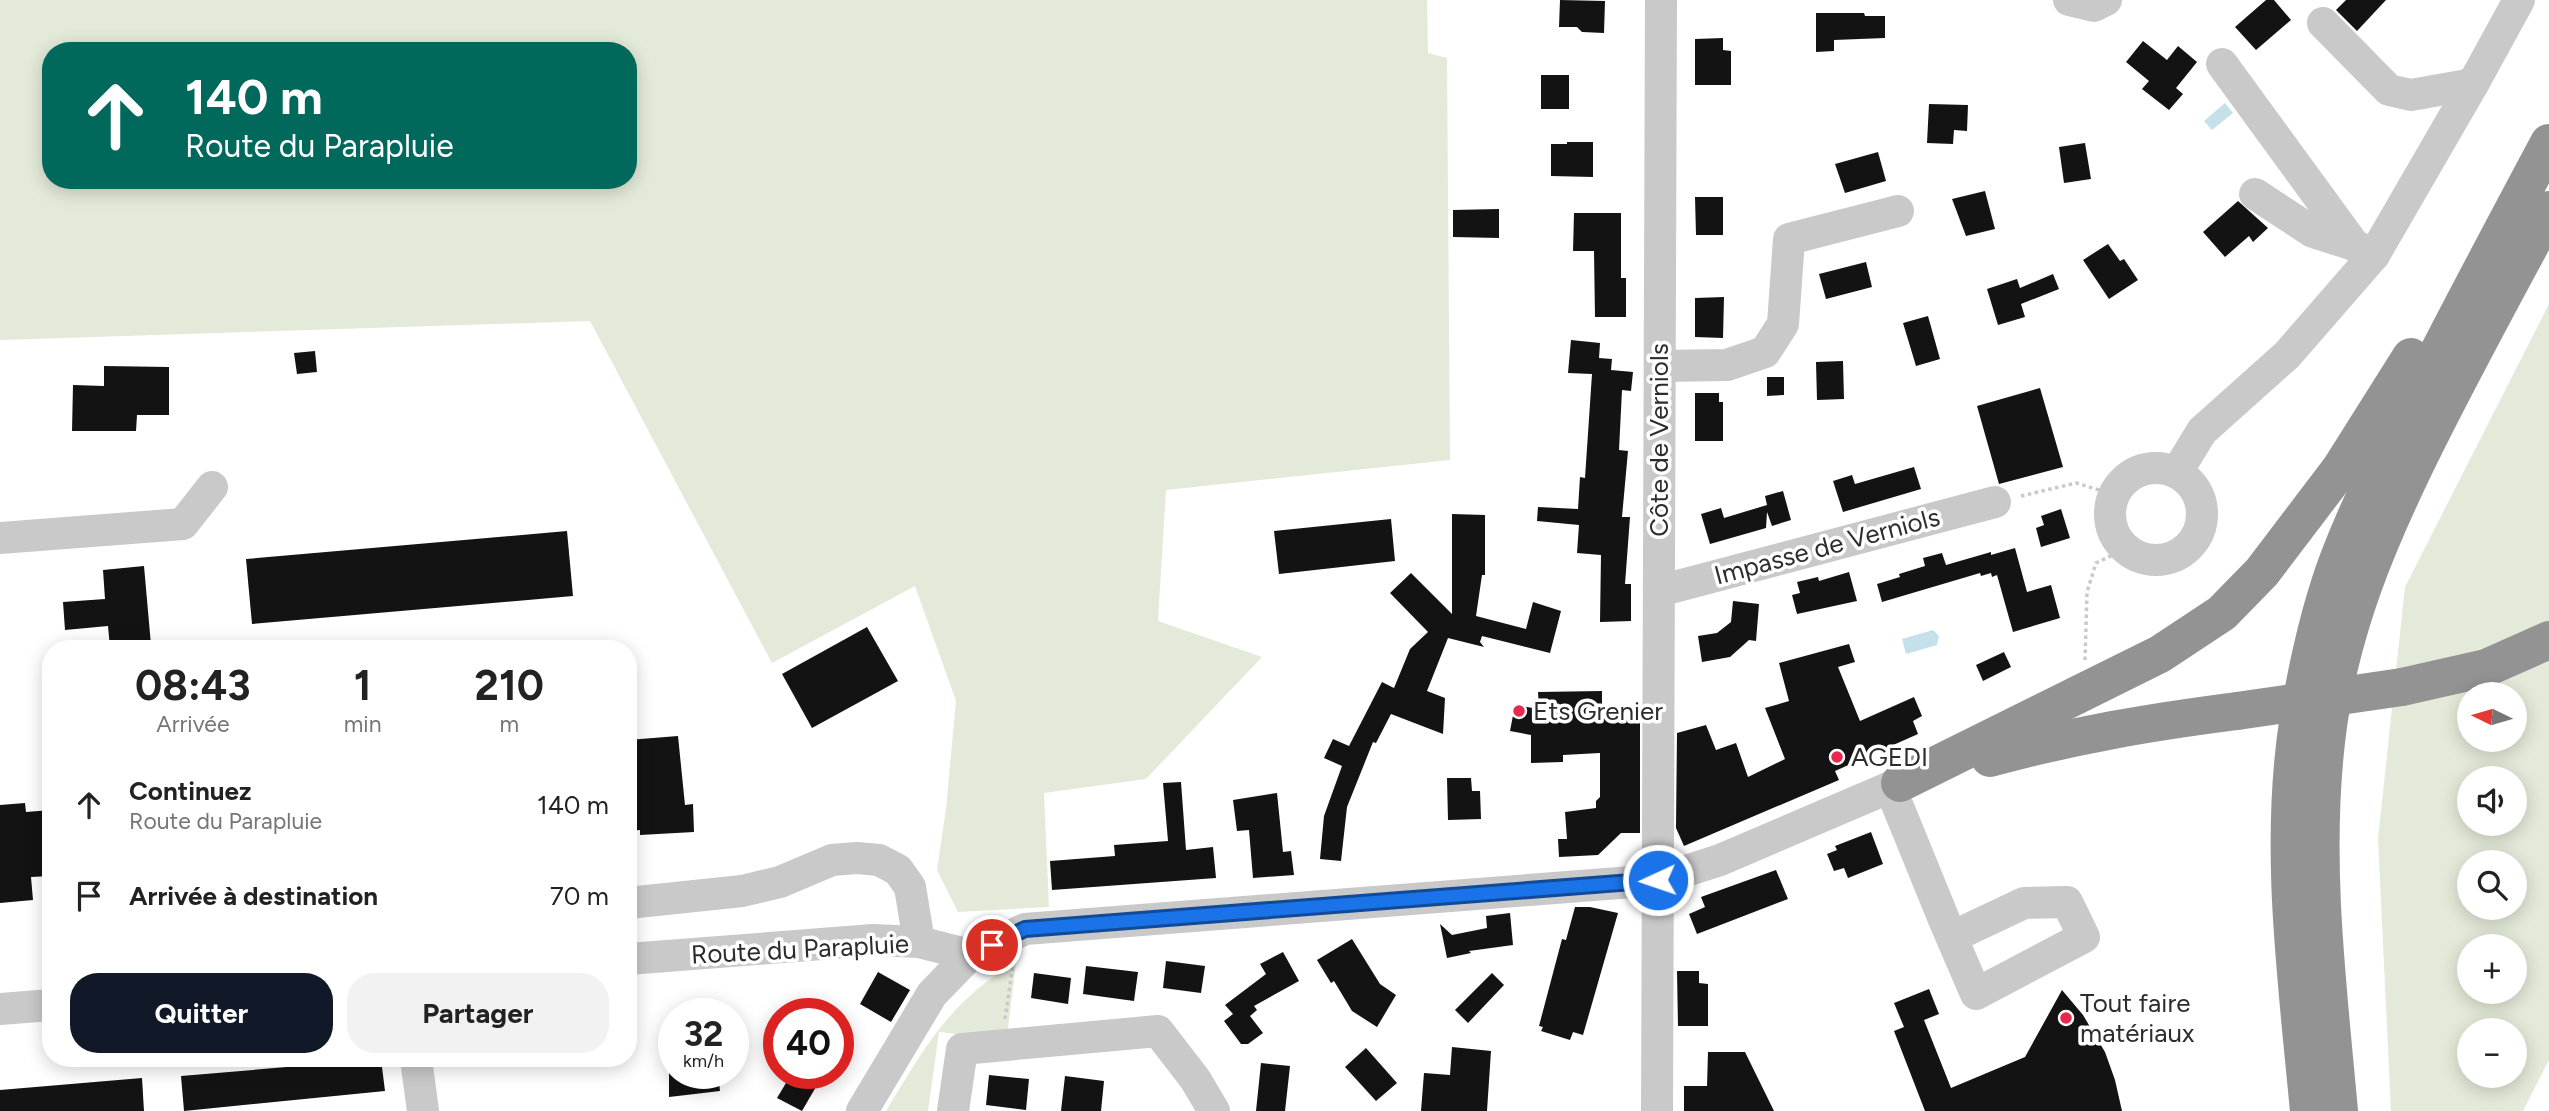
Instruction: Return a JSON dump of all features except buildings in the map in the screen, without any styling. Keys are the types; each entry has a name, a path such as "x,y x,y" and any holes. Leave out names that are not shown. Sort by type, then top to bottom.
{"highway":[{"path":"1895,785 2160,654 2222,613 2262,572 2341,468 2549,141"},
{"path":"2309,1111 2295,950 2290,836 2298,718 2320,615 2339,559 2367,493 2549,141"},
{"path":"2339,1111 2322,916 2320,853 2326,740 2347,634 2365,576 2390,515 2450,394 2549,209"},
{"path":"1895,785 2052,741 2132,725 2402,687 2486,668 2549,640"}],"street":[{"name":"Côte de Verniols","path":"1657,1111 1661,0"},
{"path":"2069,0 2094,6 2106,0"},
{"path":"2177,472 2202,431 2287,355 2364,250 2473,84 2519,0"},
{"path":"2323,23 2389,90 2411,95 2473,84"},
{"path":"2222,64 2364,250"},
{"path":"2255,194 2313,232 2364,250"},
{"path":"1660,366 1727,365 1765,352 1783,324 1789,239 1898,211"},
{"path":"2162,467 2177,472 2190,481 2201,502 2201,526 2194,540 2183,552 2169,559 2145,559 2125,549 2115,537 2110,523 2109,508 2113,494 2134,472 2162,467"},
{"path":"0,538 183,524 212,486"},
{"name":"Impasse de Verniols","path":"1659,591 1995,502"},
{"path":"862,1111 932,994 971,955 1025,929 1658,880 1720,860 1895,785 1952,937"},
{"path":"637,902 742,891 780,882 832,860 879,860 898,870 910,887 919,942"},
{"name":"Route du Parapluie","path":"637,958 873,940 919,942 971,955"},
{"path":"0,1009 42,1006"},
{"path":"953,1111 961,1049 1158,1031 1195,1079 1214,1111"},
{"path":"417,1067 423,1111"}],"path":[{"path":"1995,502 2076,483 2113,494"},
{"path":"2085,692 2087,592 2096,563 2125,549"},
{"path":"1002,1045 1014,934"}],"green space":[{"path":"0,0 1427,0 1428,53 1447,58 1450,460 1166,490 1158,621 1262,657 1146,779 1044,793 1049,907 958,912 937,870 946,809 956,701 915,586 772,663 590,321 0,340"},
{"path":"2549,304 2549,1060 2523,1111 2391,1111 2378,839 2405,587"},
{"path":"1016,962 1008,1029 983,1036 939,1032 928,1111 886,1111 940,1028 973,993"}],"water":[{"path":"2225,103 2233,113 2212,130 2204,121"},
{"path":"1933,630 1939,636 1937,645 1906,654 1902,639"}],"place":[{"name":"Ets Grenier","path":"1519,711"},
{"name":"AGEDI","path":"1837,757"},
{"name":"Tout faire matériaux","path":"2066,1018"}],"route":[{"path":"992,945 1025,929 1658,880"}]}
